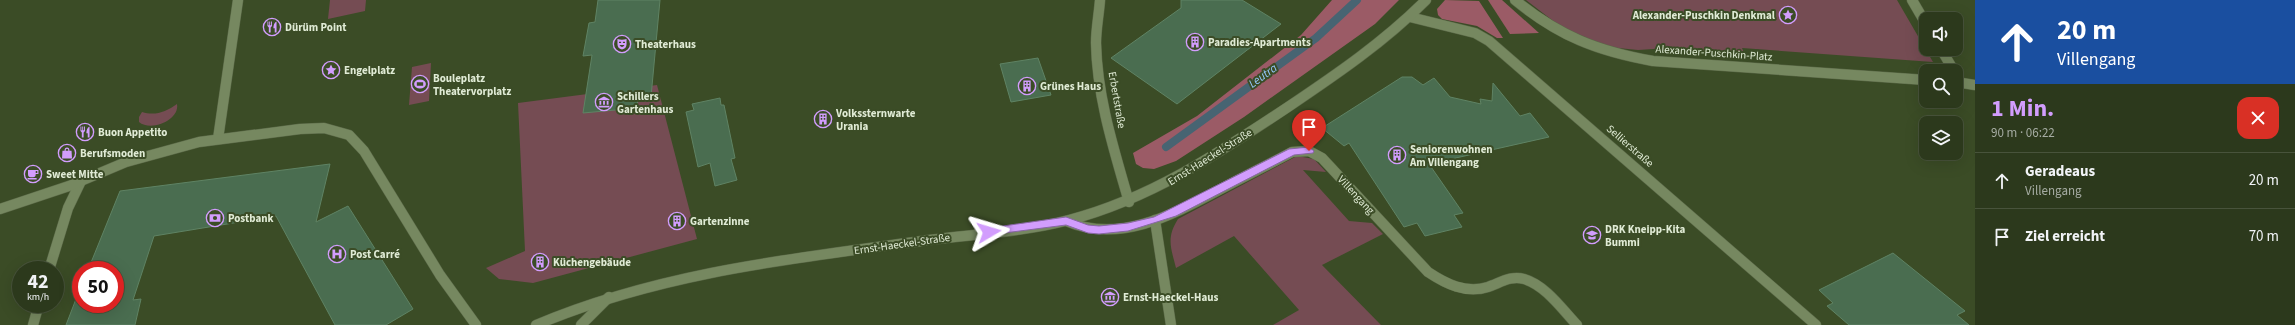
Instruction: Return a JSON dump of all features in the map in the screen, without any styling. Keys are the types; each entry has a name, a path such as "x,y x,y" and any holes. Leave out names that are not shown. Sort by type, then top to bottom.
{"street":[{"path":"218,140 238,0"},
{"name":"Erbertstraße","path":"1100,0 1096,42 1099,74 1107,121 1129,202"},
{"name":"Ernst-Haeckel-Straße","path":"536,325 573,308 612,294 681,277 737,267 1066,221 1129,202 1165,185 1212,158 1318,87 1392,33 1426,0"},
{"name":"Alexander-Puschkin-Platz","path":"1516,0 1535,17 1571,40 1630,57 1653,61 1919,80"},
{"path":"1912,0 1919,12"},
{"name":"Sellierstraße","path":"1410,17 1475,33 1489,41 1816,325"},
{"path":"1963,81 1975,85"},
{"path":"0,209 45,195 140,157 171,148 218,140 310,128 337,130 349,135 364,151 440,275 476,325"},
{"name":"Villengang","path":"1066,221 1088,229 1099,230 1128,227 1155,220 1173,214 1292,152 1309,151 1322,158 1428,272 1437,279 1450,285 1476,290 1515,278 1523,278 1533,282 1577,325"},
{"path":"52,261 68,208 81,181"},
{"path":"1155,220 1171,325"},
{"path":"581,325 612,294"},
{"path":"33,325 36,313"}],"shaded area":[{"path":"330,0 366,0 365,11 328,19"},
{"path":"1332,0 1399,0 1375,24 1244,117 1176,161 1154,169 1143,168 1136,164 1133,153 1197,116 1301,35"},
{"path":"1445,0 1479,1 1503,38 1497,38 1477,26 1442,19 1438,15 1437,9"},
{"path":"1488,0 1502,0 1539,33 1510,34"},
{"path":"1526,0 1897,0 1919,38 1919,56 1930,56 1933,62 1742,48 1745,55 1669,48 1638,50 1608,47 1561,27"},
{"name":"Bouleplatz Theatervorplatz","path":"431,63 429,101 409,105 412,67"},
{"path":"657,85 697,239 533,283 499,279 486,268 525,251 518,103"},
{"path":"177,104 177,110 174,115 164,123 150,126 139,122 139,117 142,112 151,114 156,113 169,109"},
{"path":"1297,156 1314,159 1326,172 1303,170 1349,221 1372,223 1383,234 1322,265 1381,325 1273,325 1299,310 1234,236 1176,268 1171,249 1171,238 1174,226 1178,219"}],"building":[{"name":"Theaterhaus","path":"598,0 660,0 651,97 638,98 637,108 583,113 592,55 583,56 589,23 595,22"},
{"name":"Paradies-Apartments","path":"1181,0 1242,0 1281,24 1177,104 1111,58 1181,8"},
{"name":"Grünes Haus","path":"1038,58 1051,95 1011,102 1000,64"},
{"name":"Seniorenwohnen Am Villengang","path":"1402,77 1412,77 1423,85 1434,78 1450,97 1481,104 1480,99 1492,101 1493,83 1520,116 1530,113 1549,137 1429,164 1463,213 1454,215 1462,227 1425,236 1417,223 1404,227 1349,143 1344,146 1322,128"},
{"path":"720,98 721,105 724,105 735,158 731,159 737,180 715,186 710,163 698,167 686,112 694,110 692,104"},
{"name":"Post Carré","path":"330,164 316,222 348,206 413,309 386,325 335,325 276,216 154,236 133,300 141,299 135,325 66,325 72,309 72,313 124,313 124,261 92,261 120,191"},
{"path":"1893,253 1965,311 1957,315 1969,325 1849,325 1827,306 1833,303 1819,290"}],"waterway":[{"name":"Leutra","path":"1166,147 1316,38 1357,0"}],"place":[{"name":"Alexander-Puschkin Denkmal","path":"1788,15"},
{"name":"Dürüm Point","path":"272,27"},
{"name":"Paradies-Apartments","path":"1195,42"},
{"name":"Theaterhaus","path":"622,44"},
{"name":"Engelplatz","path":"331,70"},
{"name":"Bouleplatz Theatervorplatz","path":"420,84"},
{"name":"Grünes Haus","path":"1027,86"},
{"name":"Schillers Gartenhaus","path":"604,102"},
{"name":"Volkssternwarte Urania","path":"823,119"},
{"name":"Buon Appetito","path":"85,132"},
{"name":"Berufsmoden","path":"67,153"},
{"name":"Seniorenwohnen Am Villengang","path":"1397,155"},
{"name":"Sweet Mitte","path":"33,174"},
{"name":"Postbank","path":"215,218"},
{"name":"Gartenzinne","path":"677,221"},
{"name":"DRK Kneipp-Kita Bummi","path":"1592,235"},
{"name":"Post Carré","path":"337,254"},
{"name":"Küchengebäude","path":"540,262"},
{"name":"Ernst-Haeckel-Haus","path":"1110,297"}],"route":[{"path":"989,232 1066,221 1088,229 1099,230 1128,227 1173,214 1292,152 1300,150 1309,151"}]}
